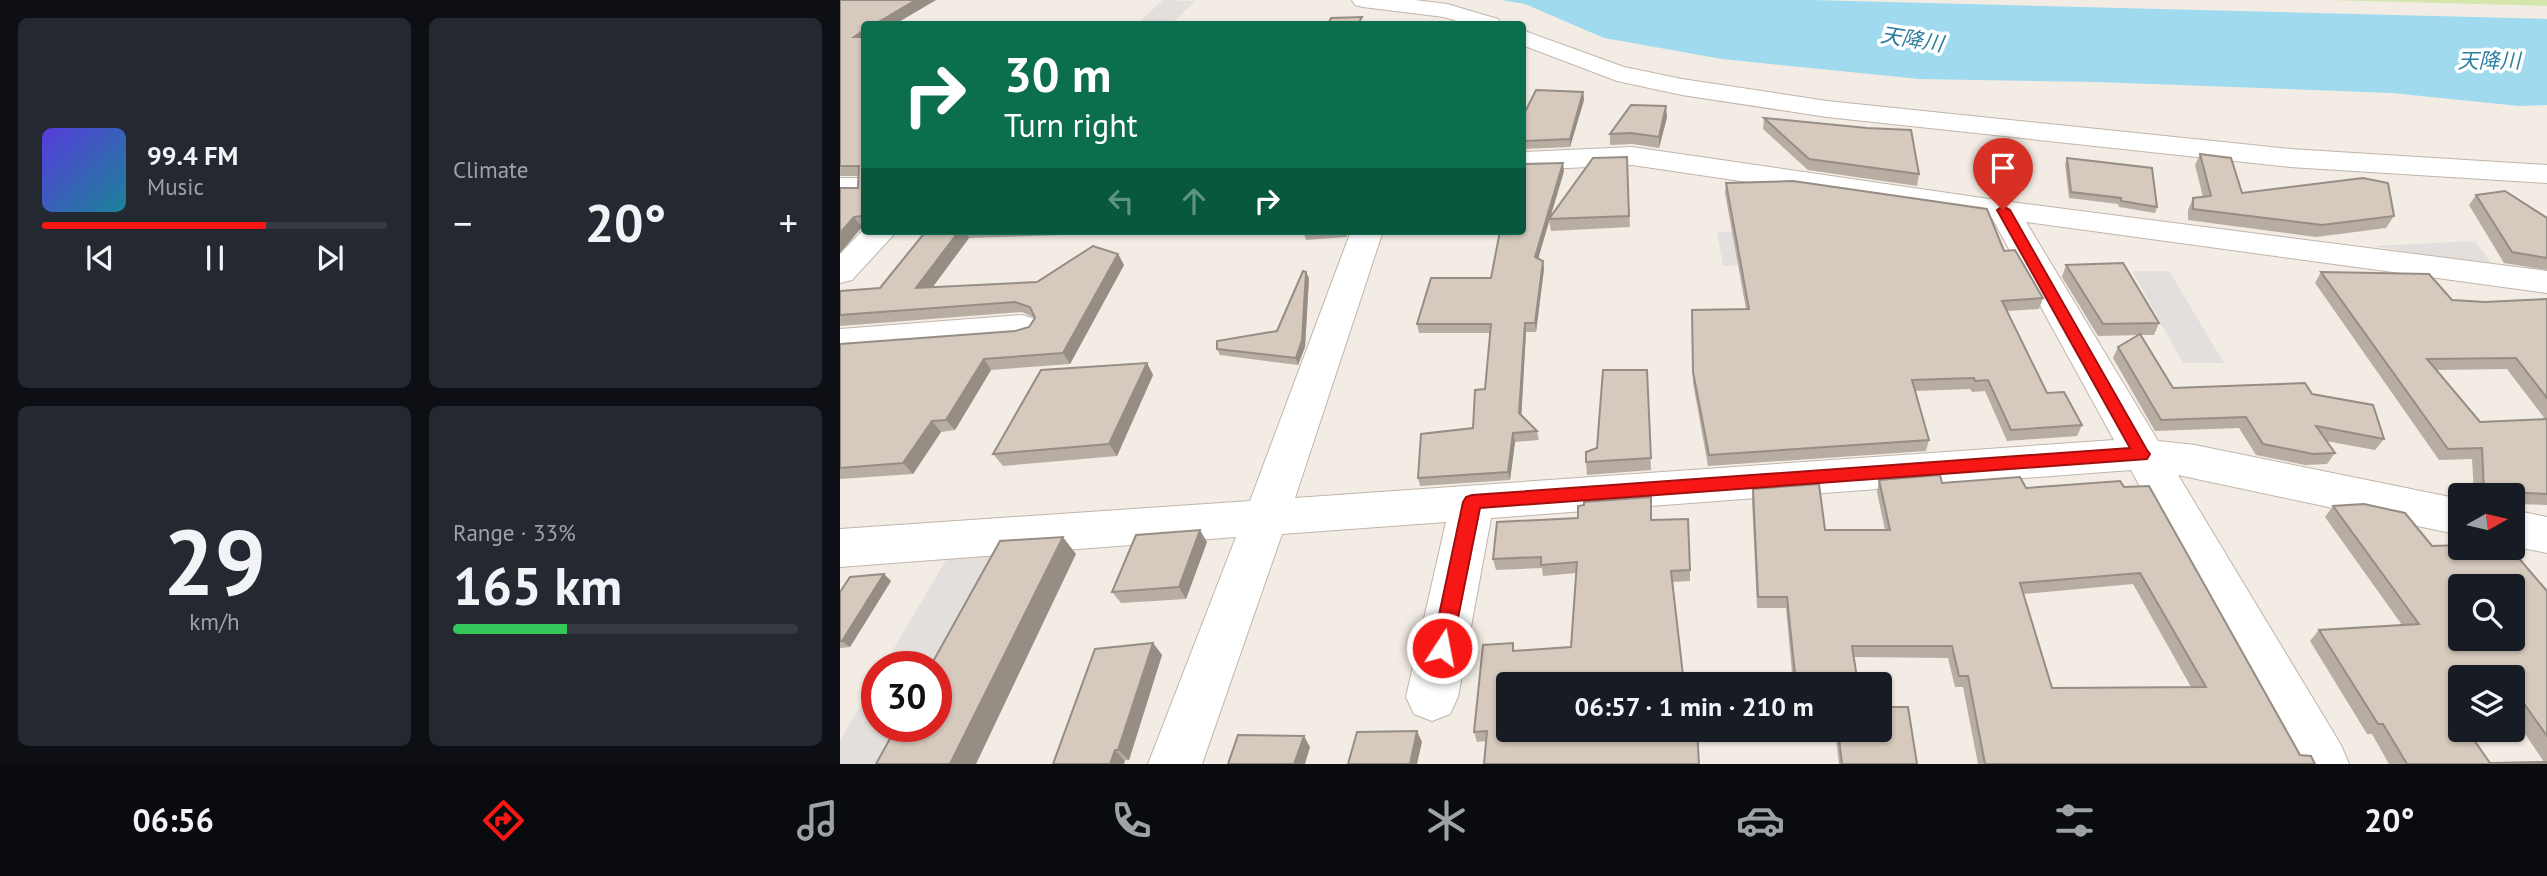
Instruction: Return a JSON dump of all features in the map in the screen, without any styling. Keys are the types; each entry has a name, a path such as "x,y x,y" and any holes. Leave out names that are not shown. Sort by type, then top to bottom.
{"street":[{"path":"1363,0 1447,11 1480,21"},
{"path":"1526,39 1617,74 1682,87 1827,109 2290,158 2547,174"},
{"path":"1526,161 1632,156 1943,199 2003,210 2547,282"},
{"path":"840,187 861,187"},
{"path":"2003,210 2141,454 2322,764"},
{"path":"840,273 877,235"},
{"path":"1175,764 1366,235"},
{"path":"840,341 1022,327"},
{"path":"840,548 2141,454 2194,461 2448,514"},
{"path":"1432,697 1472,502"},
{"path":"2525,530 2547,535"}],"green space":[{"path":"2328,0 2547,0 2547,6"}],"shaded area":[{"path":"1163,0 1195,1 1174,21 1140,21"},
{"path":"1806,228 1816,261 1723,266 1717,232"},
{"path":"2475,241 2494,266 2373,246"},
{"path":"2132,271 2169,271 2224,363 2183,363"},
{"path":"1010,544 946,651 892,651 953,548"},
{"path":"861,705 861,742 904,742 892,764 840,764 840,740"}],"water":[{"name":"天降川","path":"1501,0 1810,0 2547,19 2547,105 2519,106 2392,93 2097,82 1919,79 1722,59 1604,38 1525,4"}],"building":[{"path":"840,0 916,0 880,21 861,21 861,32 854,37 861,37 861,216 854,217 840,233 840,188 858,188 859,166 840,166"},
{"path":"1362,17 1360,21 1330,21 1331,18"},
{"path":"1536,90 1583,92 1570,139 1526,141 1526,110"},
{"path":"1631,105 1666,106 1659,137 1631,133 1610,134"},
{"path":"1764,118 1911,130 1919,174 1809,159"},
{"path":"2200,154 2231,158 2242,193 2363,178 2388,183 2394,216 2322,225 2193,209 2193,198 2211,196"},
{"path":"1627,157 1629,216 1549,219 1593,158"},
{"path":"2067,158 2152,168 2157,207 2121,201 2121,198 2071,192"},
{"path":"1563,163 1535,257 1543,261 1535,323 1525,323 1519,413 1537,431 1513,433 1508,472 1418,478 1421,434 1473,428 1475,390 1485,389 1491,324 1417,324 1431,278 1491,278 1499,235 1526,235 1526,164"},
{"path":"1793,181 1987,209 2004,251 2015,250 2043,298 2002,301 2047,393 2064,392 2082,425 2011,430 1988,380 1912,380 1929,440 1709,455 1693,372 1692,310 1749,309 1726,183"},
{"path":"2505,191 2547,218 2547,258 2512,252 2476,195"},
{"path":"923,235 956,235 916,288 1037,282 1093,246 1118,254 1063,353 984,359 946,420 932,421 903,463 840,468 840,344 1015,331 1029,327 1035,318 1030,307 1015,302 840,315 840,291 880,288"},
{"path":"2123,263 2159,323 2103,324 2066,265"},
{"path":"1303,271 1306,272 1302,340 1296,358 1217,349 1217,341 1277,331"},
{"path":"2321,272 2429,274 2452,300 2485,302 2547,299 2547,398 2516,358 2427,359 2480,422 2547,419 2547,494 2525,493 2525,483 2484,483 2482,448 2448,449"},
{"path":"2140,334 2173,388 2305,383 2312,394 2373,405 2384,439 2316,426 2335,453 2313,454 2263,444 2246,417 2161,420 2118,347"},
{"path":"1147,363 1109,444 993,454 1041,370"},
{"path":"1603,370 1647,370 1651,458 1586,462 1586,452 1597,448"},
{"path":"1940,475 1942,483 2020,477 2026,488 2120,481 2124,487 2149,486 2300,755 2311,756 2315,764 1985,764 1968,676 1959,676 1952,646 1852,646 1856,672 1795,672 1787,597 1758,597 1753,489 1819,484 1825,530 1890,530 1879,480","holes":["2140,573 2206,687 2052,688 2020,583"]},
{"path":"1651,497 1651,520 1688,519 1690,570 1671,571 1683,672 1496,672 1496,742 1698,742 1699,764 1484,764 1487,731 1474,732 1483,645 1513,643 1513,651 1571,647 1577,562 1541,565 1541,557 1493,559 1497,522 1578,518 1578,506 1584,505 1584,502"},
{"path":"2364,504 2405,513 2432,546 2448,545 2448,560 2520,560 2547,591 2547,736 2525,705 2525,665 2448,665 2448,742 2475,742 2490,763 2547,764 2407,764 2383,724 2378,724 2319,630 2419,624 2333,506"},
{"path":"1200,530 1179,587 1112,592 1136,535"},
{"path":"1063,537 950,764 876,764 888,742 952,742 952,651 939,651 1000,541"},
{"path":"884,574 840,641 840,592 850,577"},
{"path":"1153,643 1118,750 1115,750 1110,764 1053,764 1095,649"},
{"path":"1892,707 1908,707 1917,764 1842,764 1839,742 1892,742"},
{"path":"1417,731 1410,764 1348,764 1357,732"},
{"path":"1238,735 1304,736 1294,764 1228,764"}],"route":[{"path":"1442,648 1472,502 2141,454 2003,210"}]}
